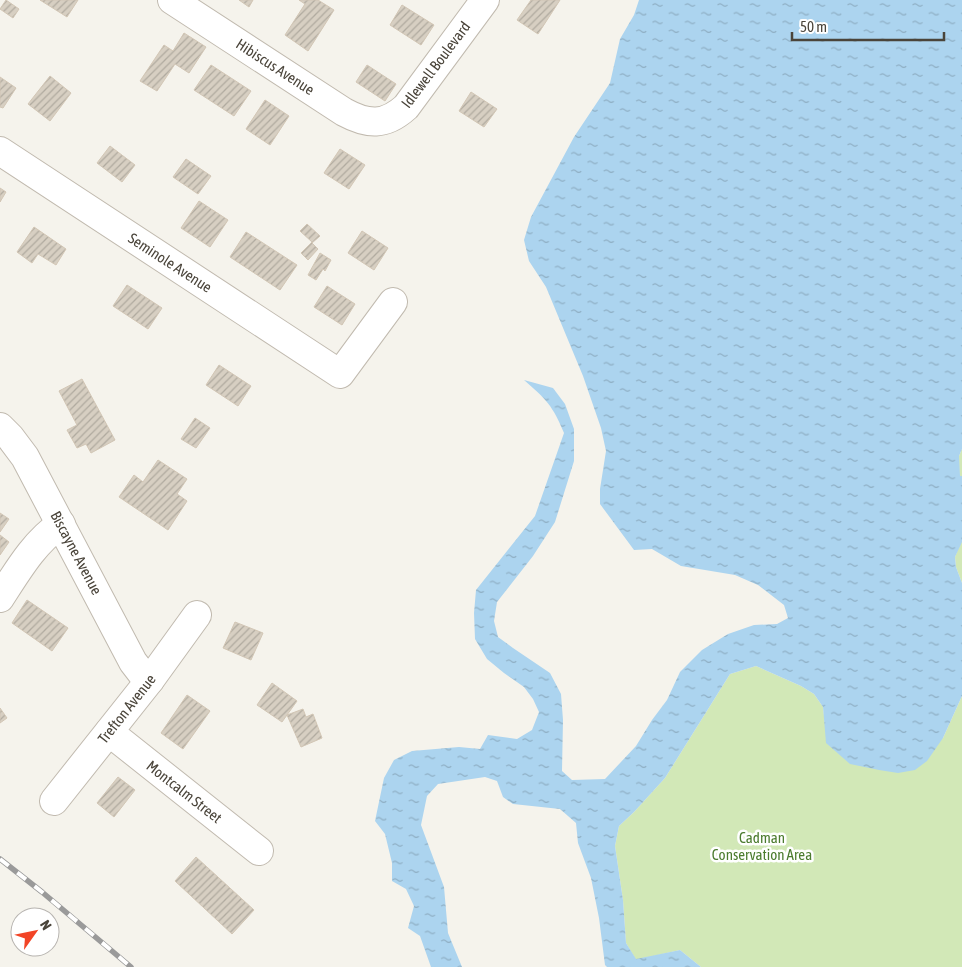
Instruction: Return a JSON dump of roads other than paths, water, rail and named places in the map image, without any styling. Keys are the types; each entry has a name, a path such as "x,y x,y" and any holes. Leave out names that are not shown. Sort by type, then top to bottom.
{"street":[{"name":"Hibiscus Avenue","path":"172,0 354,118 364,121 382,122"},
{"name":"Idlewell Boulevard","path":"382,122 398,114 406,107 485,0"},
{"name":"Seminole Avenue","path":"0,151 340,374 393,302"},
{"name":"Biscayne Avenue","path":"0,427 25,457 133,662 143,675 150,680"},
{"path":"0,598 40,542 61,524"},
{"name":"Trefton Avenue","path":"54,801 150,680 197,615"},
{"name":"Montcalm Street","path":"109,732 259,851"}],"water":[{"path":"639,0 962,0 962,449 959,456 960,476 962,476 962,542 955,557 956,567 962,583 962,696 943,738 927,761 915,770 898,773 850,764 826,743 823,707 814,694 801,686 756,666 730,674 665,778 619,826 615,846 623,900 626,943 636,959 680,950 701,967 607,967 605,965 599,918 591,878 578,843 576,823 560,809 513,804 503,797 497,781 485,777 438,784 427,796 421,825 444,887 448,933 462,967 431,967 420,936 408,928 414,906 406,889 392,881 392,863 385,834 375,821 384,778 394,760 412,751 459,747 480,749 488,735 517,739 532,730 539,712 533,699 524,687 487,659 475,639 474,613 476,590 535,516 564,433 548,404 524,380 553,388 565,404 574,429 574,461 555,522 533,556 497,602 494,621 498,637 550,673 561,694 563,720 562,771 572,780 605,779 636,746 667,700 680,672 702,650 728,634 754,625 777,624 788,618 784,605 758,585 735,575 681,566 652,549 634,550 600,504 600,489 606,451 601,428 583,376 546,287 529,261 524,240 531,217 574,137 610,83 620,39 634,15"}],"railway":[{"path":"0,859 131,967"}],"park label":[{"name":"Cadman Conservation Area","path":"762,846"}]}
